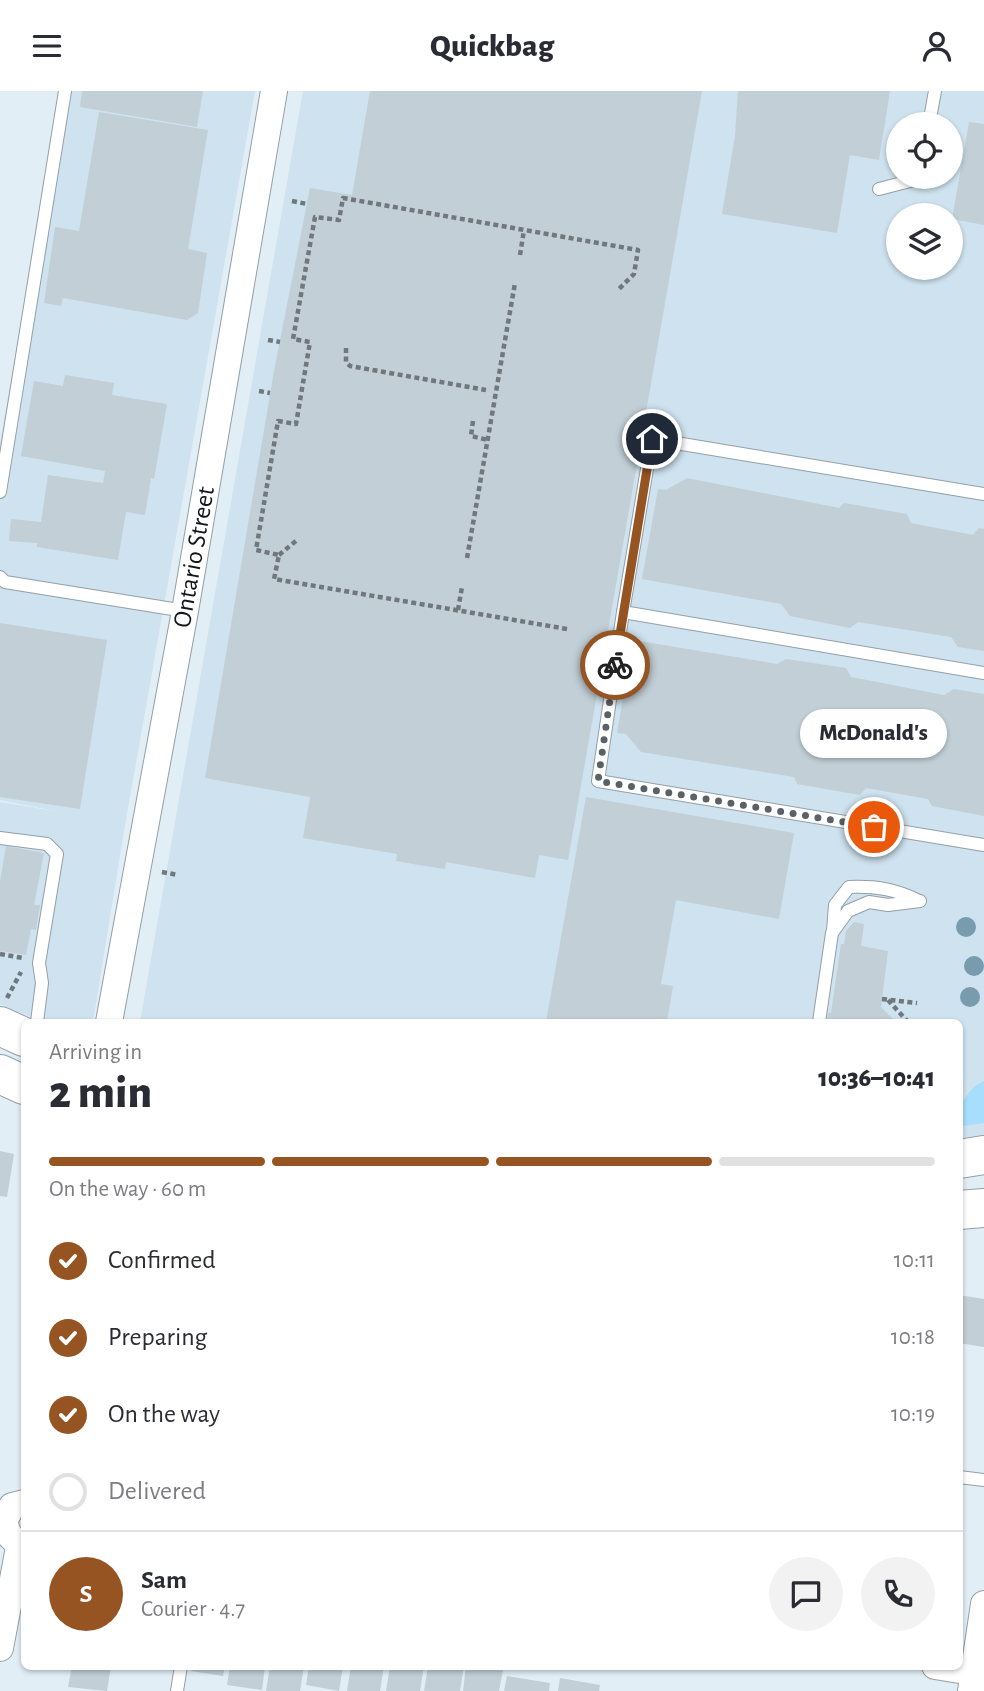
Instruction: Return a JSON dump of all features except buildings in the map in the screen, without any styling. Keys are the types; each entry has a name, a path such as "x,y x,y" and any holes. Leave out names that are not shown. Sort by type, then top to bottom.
{"main road":[{"path":"0,1026 21,1036"},
{"path":"0,1074 21,1084"},
{"path":"963,1158 984,1155"},
{"path":"963,1210 984,1208"}],"street":[{"name":"Ontario Street","path":"110,1019 186,611 274,91"},
{"path":"10,1513 8,1533 21,1541"},
{"path":"0,1648 21,1547"},
{"path":"948,1670 976,1679 984,1604"}],"lane":[{"path":"0,492 65,91"},
{"path":"931,112 935,91"},
{"path":"879,189 886,187"},
{"path":"984,494 652,439 598,781 984,845"},
{"path":"0,577 5,582 186,611"},
{"path":"623,613 984,673"},
{"path":"0,838 47,844 57,855 39,963 42,983 37,1019"},
{"path":"819,1019 835,905 849,887 871,886 901,891 920,901 888,905 869,902 848,911 832,933"},
{"path":"963,1477 984,1480"},
{"path":"177,1691 180,1670"}],"path":[{"path":"279,555 256,550 278,421 296,423 310,342 293,339 315,217 339,220 343,198 638,250 634,274 619,289"},
{"path":"292,201 307,204"},
{"path":"520,255 524,230"},
{"path":"467,558 515,283"},
{"path":"268,340 280,342"},
{"path":"346,348 346,362 351,366 486,390"},
{"path":"259,391 270,393"},
{"path":"473,421 471,436 488,440"},
{"path":"297,540 279,555 274,579 567,629"},
{"path":"458,610 462,587"},
{"path":"167,873 178,875"},
{"path":"0,954 28,958"},
{"path":"905,1019 885,1000 917,1003"}],"shaded area":[{"path":"62,91 255,91 92,1019 35,1019 0,1004 0,802 60,812 0,800 0,443"},
{"path":"303,91 984,91 984,1135 963,1138 963,1019 141,1019"},
{"path":"984,1081 984,1123 963,1126 963,1102 974,1088"}],"way so far":[{"path":"615,665 598,781 874,827"}],"place":[{"name":"McDonald's","path":"874,827"}],"route":[{"path":"615,665 652,439"}]}
